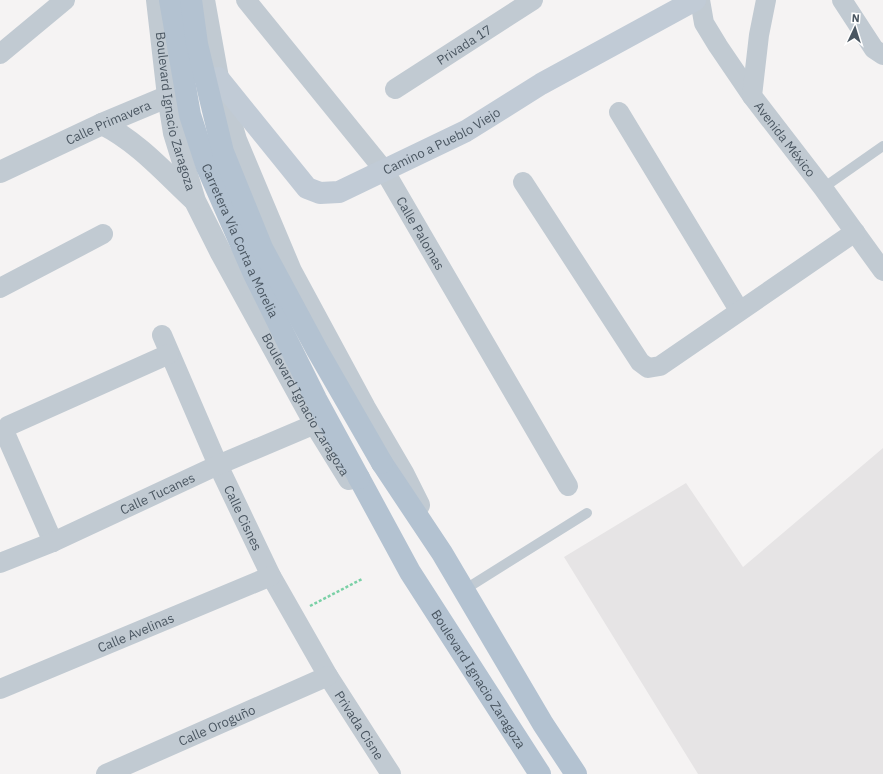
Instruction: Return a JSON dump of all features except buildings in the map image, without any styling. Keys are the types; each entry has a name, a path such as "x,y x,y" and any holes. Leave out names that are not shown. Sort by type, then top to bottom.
{"main road":[{"name":"Carretera Vía Corta a Morelia","path":"170,0 190,115 207,167 254,274 316,399 410,572"},
{"name":"Carretera Vía Corta a Morelia","path":"191,0 197,44 223,152 262,248 317,350 382,463 442,553"},
{"name":"Camino a Pueblo Viejo","path":"218,78 306,188 320,193 339,192 466,131 541,84 695,0"},
{"path":"442,553 543,724 576,774"},
{"name":"Boulevard Ignacio Zaragoza","path":"410,572 540,774"}],"street":[{"path":"0,54 65,0"},
{"name":"Boulevard Ignacio Zaragoza","path":"157,0 168,96 174,133 195,201 221,254 315,424 394,552 410,572"},
{"path":"204,0 218,78 236,140 291,271 365,408 403,473 442,553"},
{"name":"Calle Palomas","path":"246,0 384,170 568,486"},
{"name":"Privada 17","path":"395,89 533,0"},
{"name":"Avenida México","path":"700,0 704,23 752,96 881,266"},
{"path":"752,96 759,35 766,0"},
{"path":"842,0 874,49 883,55"},
{"name":"Calle Primavera","path":"0,172 102,124 168,96 218,78"},
{"path":"619,112 739,310"},
{"path":"102,124 120,134 144,152 195,201"},
{"path":"523,182 640,362 648,368 660,366 739,310 855,232"},
{"path":"0,288 103,234"},
{"name":"Calle Cisnes","path":"162,335 218,465 271,576 328,676"},
{"path":"53,542 5,438 8,426 169,354"},
{"name":"Calle Tucanes","path":"0,563 53,542 218,465 315,424"},
{"name":"Calle Avelinas","path":"0,689 271,576"},
{"name":"Calle Oroguño","path":"106,774 328,676"},
{"name":"Privada Cisne","path":"328,676 391,774"}],"lane":[{"path":"823,188 883,146"},
{"path":"464,590 587,512"}],"path":[{"path":"293,615 362,579"}],"shaded area":[{"path":"883,448 883,774 698,774 564,557 686,483 743,567"}]}
